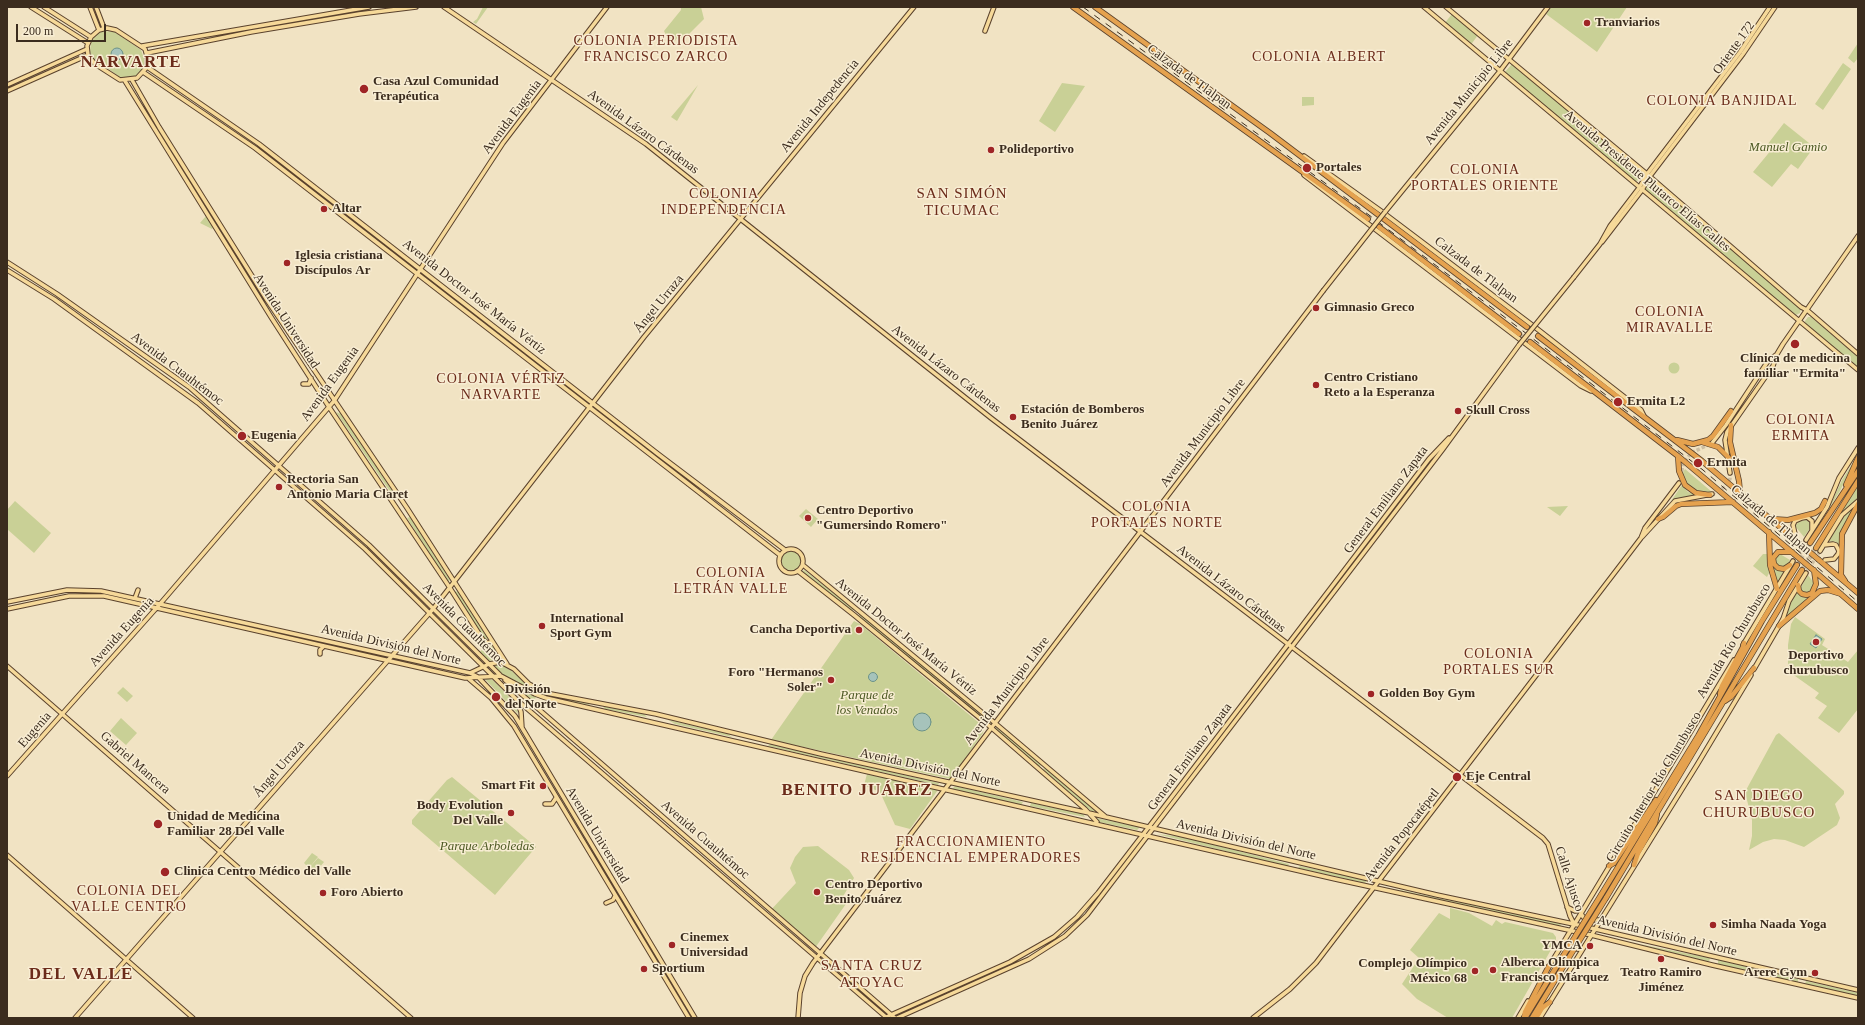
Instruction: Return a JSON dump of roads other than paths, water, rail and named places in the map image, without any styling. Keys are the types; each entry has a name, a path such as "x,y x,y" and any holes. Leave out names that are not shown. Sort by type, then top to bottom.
{"highway":[{"name":"Calzada de Tlalpan","path":"1073,7 1368,219"},
{"name":"Calzada de Tlalpan","path":"1096,7 1289,148 1527,328"},
{"name":"Calzada de Tlalpan","path":"1379,227 1520,334"},
{"name":"Calzada de Tlalpan","path":"1538,336 1673,439 1768,516 1858,593"},
{"name":"Calzada de Tlalpan","path":"1530,342 1678,456 1858,609"},
{"path":"1673,439 1688,444 1702,442 1713,436 1731,410"},
{"path":"1731,425 1730,442 1740,493"},
{"path":"1702,442 1718,447 1729,458"},
{"path":"1678,456 1679,471 1685,485 1696,493 1711,495"},
{"path":"1845,489 1848,477 1858,458"},
{"path":"1808,541 1858,471"},
{"path":"1818,549 1858,481"},
{"path":"1768,516 1775,520 1792,519 1818,512 1826,501"},
{"path":"1658,519 1681,504 1733,502"},
{"path":"1845,581 1841,575 1842,534 1858,504"},
{"path":"1769,532 1770,565 1777,589"},
{"path":"1793,553 1778,552 1773,558 1774,564 1778,568 1784,569 1793,564"},
{"name":"Circuito Interior Río Churubusco","path":"1603,896 1657,812 1721,700 1793,564"},
{"path":"1798,585 1799,591 1802,594 1807,595 1812,593 1816,584 1813,570"},
{"name":"Circuito Interior Río Churubusco","path":"1532,1018 1663,793 1804,571"},
{"path":"1779,626 1820,591 1828,590 1841,594"},
{"path":"1744,643 1722,686 1721,700 1731,696 1754,668"},
{"path":"1609,866 1614,863 1651,805 1663,793"},
{"path":"1634,865 1638,853 1656,820 1657,812"},
{"name":"Circuito Interior Río Churubusco","path":"1525,1018 1566,958"},
{"path":"1525,1018 1525,1012 1549,966"},
{"path":"1536,1018 1542,1008 1550,1002"}],"main road":[{"path":"31,7 88,43"},
{"path":"44,7 91,37"},
{"path":"90,7 99,30"},
{"path":"96,7 104,28"},
{"path":"142,46 369,7"},
{"path":"147,53 251,32 359,14 416,7"},
{"name":"Avenida Lázaro Cárdenas","path":"444,7 646,144 991,418 1546,840"},
{"name":"Avenida Eugenia","path":"62,714 157,608 334,401 503,143 608,7"},
{"name":"Avenida Indepedencia","path":"741,219 914,7"},
{"path":"985,30 994,7"},
{"name":"Avenida Presidente Plutarco Elías Calles","path":"1424,7 1858,370"},
{"name":"Avenida Presidente Plutarco Elías Calles","path":"1446,7 1649,175 1858,354"},
{"name":"Avenida Municipio Libre","path":"798,1018 802,984 807,972 816,958 1323,291 1384,212 1500,71 1548,7"},
{"name":"Oriente 172","path":"1649,175 1740,52 1770,7"},
{"name":"Oriente 172","path":"1649,175 1743,54 1775,7"},
{"path":"104,28 116,30 142,46 147,53 147,67 132,80 120,80 101,68 88,55 88,43 91,37 99,30 104,28"},
{"path":"7,85 87,49"},
{"path":"7,91 88,55"},
{"name":"Avenida Doctor José María Vértiz","path":"147,67 259,144 785,550"},
{"name":"Avenida Doctor José María Vértiz","path":"143,72 255,148 780,555"},
{"name":"Avenida Universidad","path":"125,80 271,317 329,407 483,640 488,642 492,641"},
{"name":"Avenida Universidad","path":"132,80 234,248 334,401 386,475 507,664"},
{"name":"Calzada de Tlalpan","path":"1289,148 1301,154 1331,175 1536,328 1641,410 1644,416"},
{"name":"Calzada de Tlalpan","path":"1294,165 1297,171 1580,386 1592,391"},
{"name":"General Emiliano Zapata","path":"885,1018 1010,962 1058,934 1090,902 1443,449 1451,436 1519,345 1600,244 1641,189 1649,175"},
{"name":"Ángel Urraza","path":"590,408 644,337 741,219"},
{"path":"1730,473 1725,437 1731,425 1773,366 1777,354 1858,236"},
{"name":"Avenida Cuauhtémoc","path":"7,262 57,294 189,387 280,465 369,545 501,676 896,1018"},
{"name":"Avenida Cuauhtémoc","path":"7,270 54,299 185,393 365,549 482,667 517,700 885,1018"},
{"path":"1712,443 1726,425 1768,361 1777,354"},
{"path":"303,384 309,384 311,378"},
{"path":"455,582 590,408"},
{"path":"1808,541 1812,531 1831,499 1839,478 1858,448"},
{"name":"Avenida Popocatépetl","path":"1641,538 1645,528 1679,484"},
{"name":"Avenida Popocatépetl","path":"1253,1018 1290,989 1316,963 1641,538 1650,531 1658,519 1675,501 1711,495"},
{"path":"1818,549 1823,545 1842,515 1858,501"},
{"path":"1794,534 1793,525 1795,521 1802,518 1807,518 1812,521 1812,531"},
{"path":"1823,545 1829,543 1833,544 1836,545 1839,550 1834,559 1825,560"},
{"path":"792,548 799,550 803,556 803,565 798,571 788,573 782,570 779,562 780,555 785,550 792,548"},
{"name":"Avenida Río Churubusco","path":"1518,1018 1793,564"},
{"name":"Avenida Doctor José María Vértiz","path":"803,565 1107,817"},
{"name":"Avenida Doctor José María Vértiz","path":"798,571 854,615 991,728 1089,813 1097,823"},
{"name":"Avenida Río Churubusco","path":"1540,1018 1697,765 1779,626 1789,601 1804,571"},
{"name":"Ángel Urraza","path":"75,1018 386,661 429,614 455,582"},
{"name":"Avenida División del Norte","path":"7,602 60,591 83,589 101,591 470,673 489,664 501,662 507,664 529,684 546,693 656,714 772,743 1107,817 1378,882 1574,924 1858,990"},
{"path":"136,598 138,590"},
{"name":"Avenida División del Norte","path":"7,609 69,596 104,596 469,679 491,675 501,676 535,694 546,698 1097,823 1148,836 1591,935 1712,965 1858,998"},
{"name":"General Emiliano Zapata","path":"896,1018 1023,962 1063,937 1095,906 1290,646"},
{"path":"320,654 320,650 324,647"},
{"name":"Gabriel Mancera","path":"7,666 411,1018"},
{"name":"Avenida Universidad","path":"470,673 478,677 509,709 695,1018"},
{"name":"Avenida Universidad","path":"469,679 481,688 502,710 521,738 688,1018"},
{"path":"517,700 521,712 521,738"},
{"name":"Eugenia","path":"7,776 62,714"},
{"path":"545,804 552,804 556,798"},
{"name":"Calle Ajusco","path":"1546,840 1567,907 1574,924"},
{"path":"7,855 193,1018"},
{"path":"1388,890 1386,887 1387,885 1406,888"},
{"path":"606,903 613,900 615,896"},
{"path":"1567,907 1575,911 1582,911 1583,917 1600,920"},
{"path":"1566,938 1569,945"},
{"path":"1562,945 1569,945 1577,949 1582,949"},
{"path":"1577,949 1579,954"}],"water":[{"path":"117,48 121,50 123,54 121,58 117,60 113,58 111,54 113,50"},
{"name":"Deportivo churubusco","path":"1816,635 1822,639 1816,648 1810,644"},
{"path":"873,672 878,677 873,682 868,677"},
{"path":"922,713 928,716 931,722 928,728 922,731 916,728 913,722 916,716"}],"tunnel":[{"path":"1519,334 1530,342"},
{"path":"1681,477 1683,464 1691,453 1710,444"},
{"path":"1712,494 1725,487 1730,479 1730,473"},
{"path":"1793,561 1806,540"},
{"path":"1797,565 1810,543"},
{"path":"1802,570 1816,548"},
{"path":"1806,573 1820,551"}],"railway":[{"path":"1083,7 1369,215 1523,331 1703,470 1858,602"}],"place":[{"name":"Tranviarios","path":"1587,23"},
{"name":"Casa Azul Comunidad Terapéutica","path":"364,89"},
{"name":"Polideportivo","path":"991,150"},
{"name":"Portales","path":"1307,168"},
{"name":"Altar","path":"324,209"},
{"name":"Iglesia cristiana Discípulos Ar","path":"287,263"},
{"name":"Gimnasio Greco","path":"1316,308"},
{"name":"Clínica de medicina familiar \"Ermita\"","path":"1795,344"},
{"name":"Centro Cristiano Reto a la Esperanza","path":"1316,385"},
{"name":"Ermita L2","path":"1618,402"},
{"name":"Skull Cross","path":"1458,411"},
{"name":"Estación de Bomberos Benito Juárez","path":"1013,417"},
{"name":"Eugenia","path":"242,436"},
{"name":"Ermita","path":"1698,463"},
{"name":"Rectoria San Antonio Maria Claret","path":"279,487"},
{"name":"Centro Deportivo \"Gumersindo Romero\"","path":"808,518"},
{"name":"International Sport Gym","path":"542,626"},
{"name":"Cancha Deportiva","path":"859,630"},
{"name":"Deportivo churubusco","path":"1816,642"},
{"name":"Foro \"Hermanos Soler\"","path":"831,680"},
{"name":"Golden Boy Gym","path":"1371,694"},
{"name":"División del Norte","path":"496,697"},
{"name":"Eje Central","path":"1457,777"},
{"name":"Smart Fit","path":"543,786"},
{"name":"Body Evolution Del Valle","path":"511,813"},
{"name":"Unidad de Medicina Familiar 28 Del Valle","path":"158,824"},
{"name":"Clinica Centro Médico del Valle","path":"165,872"},
{"name":"Centro Deportivo Benito Juárez","path":"817,892"},
{"name":"Foro Abierto","path":"323,893"},
{"name":"Simha Naada Yoga","path":"1713,925"},
{"name":"Cinemex Universidad","path":"672,945"},
{"name":"YMCA","path":"1590,946"},
{"name":"Teatro Ramiro Jiménez","path":"1661,959"},
{"name":"Sportium","path":"644,969"},
{"name":"Alberca Olímpica Francisco Márquez","path":"1493,970"},
{"name":"Complejo Olímpico México 68","path":"1475,971"},
{"name":"Arere Gym","path":"1815,973"}],"district":[{"name":"COLONIA PERIODISTA FRANCISCO ZARCO","path":"656,50"},
{"name":"COLONIA ALBERT","path":"1319,57"},
{"name":"NARVARTE","path":"131,63"},
{"name":"COLONIA BANJIDAL","path":"1722,101"},
{"name":"COLONIA PORTALES ORIENTE","path":"1485,178"},
{"name":"COLONIA INDEPENDENCIA","path":"724,202"},
{"name":"SAN SIMÓN TICUMAC","path":"962,202"},
{"name":"COLONIA MIRAVALLE","path":"1670,320"},
{"name":"COLONIA VÉRTIZ NARVARTE","path":"501,388"},
{"name":"COLONIA ERMITA","path":"1801,428"},
{"name":"COLONIA PORTALES NORTE","path":"1157,516"},
{"name":"COLONIA LETRÁN VALLE","path":"731,582"},
{"name":"COLONIA PORTALES SUR","path":"1499,662"},
{"name":"BENITO JUÁREZ","path":"857,791"},
{"name":"SAN DIEGO CHURUBUSCO","path":"1759,804"},
{"name":"FRACCIONAMIENTO RESIDENCIAL EMPERADORES","path":"971,850"},
{"name":"COLONIA DEL VALLE CENTRO","path":"129,900"},
{"name":"SANTA CRUZ ATOYAC","path":"872,974"},
{"name":"DEL VALLE","path":"81,975"}],"park label":[{"name":"Manuel Gamio","path":"1788,148"},
{"name":"Parque de los Venados","path":"867,704"},
{"name":"Parque Arboledas","path":"487,847"}]}
